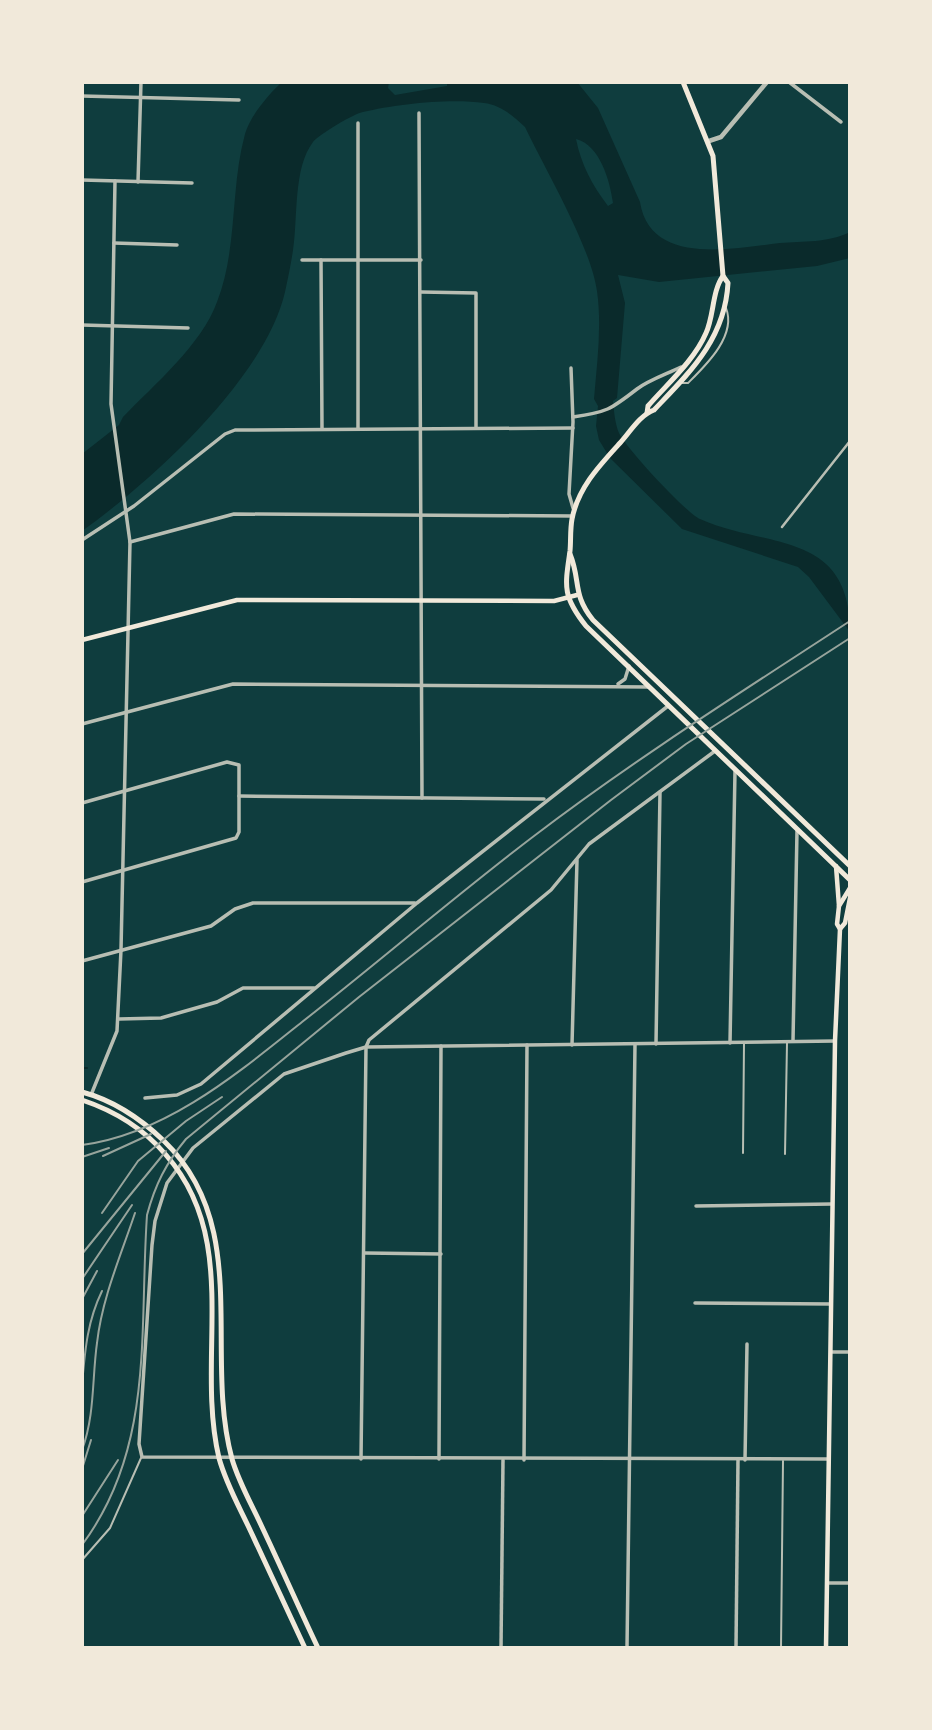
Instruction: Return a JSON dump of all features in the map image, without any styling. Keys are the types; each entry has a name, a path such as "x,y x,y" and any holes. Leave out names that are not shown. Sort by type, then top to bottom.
{"main road":[{"path":"680,710 670,705 586,626 568,598 565,567 574,513 586,485 606,458 647,413 654,410 680,383 711,344 726,307 728,283 723,276 716,175 709,141 683,82"},
{"path":"647,413 648,406 707,332 718,284 723,276"},
{"path":"569,554 575,568 577,595 593,620 715,745 850,866"},
{"path":"82,640 237,600 554,601 577,595"},
{"path":"715,745 736,769 850,880"},
{"path":"836,866 839,906 837,924 840,929"},
{"path":"839,906 850,888"},
{"path":"826,1648 835,1041 840,929 850,898"},
{"path":"846,914 850,908"},
{"path":"82,1092 128,1112 168,1145 197,1185 214,1228 219,1257 223,1413 232,1459 318,1648"},
{"path":"82,1100 123,1119 164,1152 190,1188 205,1228 211,1256 212,1395 220,1459 305,1648"}],"street":[{"path":"138,182 141,82"},
{"path":"709,141 721,137 767,82"},
{"path":"789,82 841,122"},
{"path":"82,96 239,100"},
{"path":"419,113 422,798"},
{"path":"358,123 358,429"},
{"path":"82,180 192,183"},
{"path":"91,1095 119,1019 121,950 130,536 114,428 112,326 115,181"},
{"path":"114,243 177,245"},
{"path":"302,260 421,260"},
{"path":"321,260 322,429"},
{"path":"421,292 476,293 476,428"},
{"path":"82,325 188,328"},
{"path":"573,417 591,416 614,408 637,389 681,367"},
{"path":"130,542 234,514 574,513 569,494 573,428 571,368"},
{"path":"82,540 134,506 225,434 246,430 573,428"},
{"path":"782,527 850,441"},
{"path":"618,684 625,679 629,666"},
{"path":"82,724 233,684 618,684 651,687"},
{"path":"145,1098 169,1097 189,1092 546,799 670,705"},
{"path":"361,1459 366,1047 377,1031 551,890 589,844 660,792 715,745"},
{"path":"82,803 237,762 237,836 82,882"},
{"path":"730,1043 736,769"},
{"path":"656,1044 660,792"},
{"path":"239,796 546,799"},
{"path":"793,1041 797,829"},
{"path":"572,1045 577,858"},
{"path":"82,961 211,926 240,906 261,902 417,904"},
{"path":"119,1019 161,1018 217,1002 243,988 316,988"},
{"path":"828,1460 220,1459 142,1457 139,1444 152,1245 155,1221 167,1183 193,1148 284,1074 366,1047 835,1041"},
{"path":"627,1648 635,1044"},
{"path":"524,1460 527,1045"},
{"path":"439,1459 442,1046"},
{"path":"696,1206 832,1204"},
{"path":"365,1253 441,1254"},
{"path":"695,1303 831,1304"},
{"path":"745,1460 747,1344"},
{"path":"830,1352 850,1352"},
{"path":"501,1648 503,1460"},
{"path":"736,1648 738,1460"},
{"path":"827,1583 850,1583"}],"lane":[{"path":"785,1154 787,1041"},
{"path":"743,1153 744,1043"},
{"path":"82,1559 110,1528 142,1457"},
{"path":"781,1648 783,1460"}],"water":[{"path":"282,82 389,82 388,88 395,95 447,86 447,82 577,82 598,108 647,223 660,237 677,245 719,249 824,240 850,232 850,258 817,266 659,282 618,275 625,303 617,398 613,401 617,426 624,441 657,479 693,514 726,528 800,548 820,559 836,576 846,599 850,632 809,577 798,567 682,529 610,458 599,440 596,426 598,406 594,399 599,318 597,291 586,253 525,127 501,109 484,103 424,103 363,112 322,134 313,142 302,165 299,179 293,250 285,292 273,325 255,359 202,425 172,456 82,531 82,454 119,425 123,417 189,348 210,318 224,282 240,155 247,127 255,113","holes":["576,139 597,156 606,175 613,203 608,206 588,174"]}],"waterway":[{"path":"82,1068 87,1068"}],"railway":[{"path":"82,1145 113,1139 172,1115 226,1080 572,808 690,726 850,621"},
{"path":"82,1545 105,1507 122,1468 133,1428 142,1345 147,1215 162,1175 186,1139 359,997 611,800 686,744 850,638"},
{"path":"102,1213 138,1161 186,1121 222,1097"},
{"path":"103,1156 151,1134"},
{"path":"82,1157 109,1148"},
{"path":"82,1254 166,1151"},
{"path":"82,1279 132,1205"},
{"path":"82,1450 89,1423 99,1326 135,1213"},
{"path":"82,1299 97,1271"},
{"path":"82,1385 90,1325 102,1291"},
{"path":"82,1469 91,1440"},
{"path":"82,1516 118,1460"}]}
